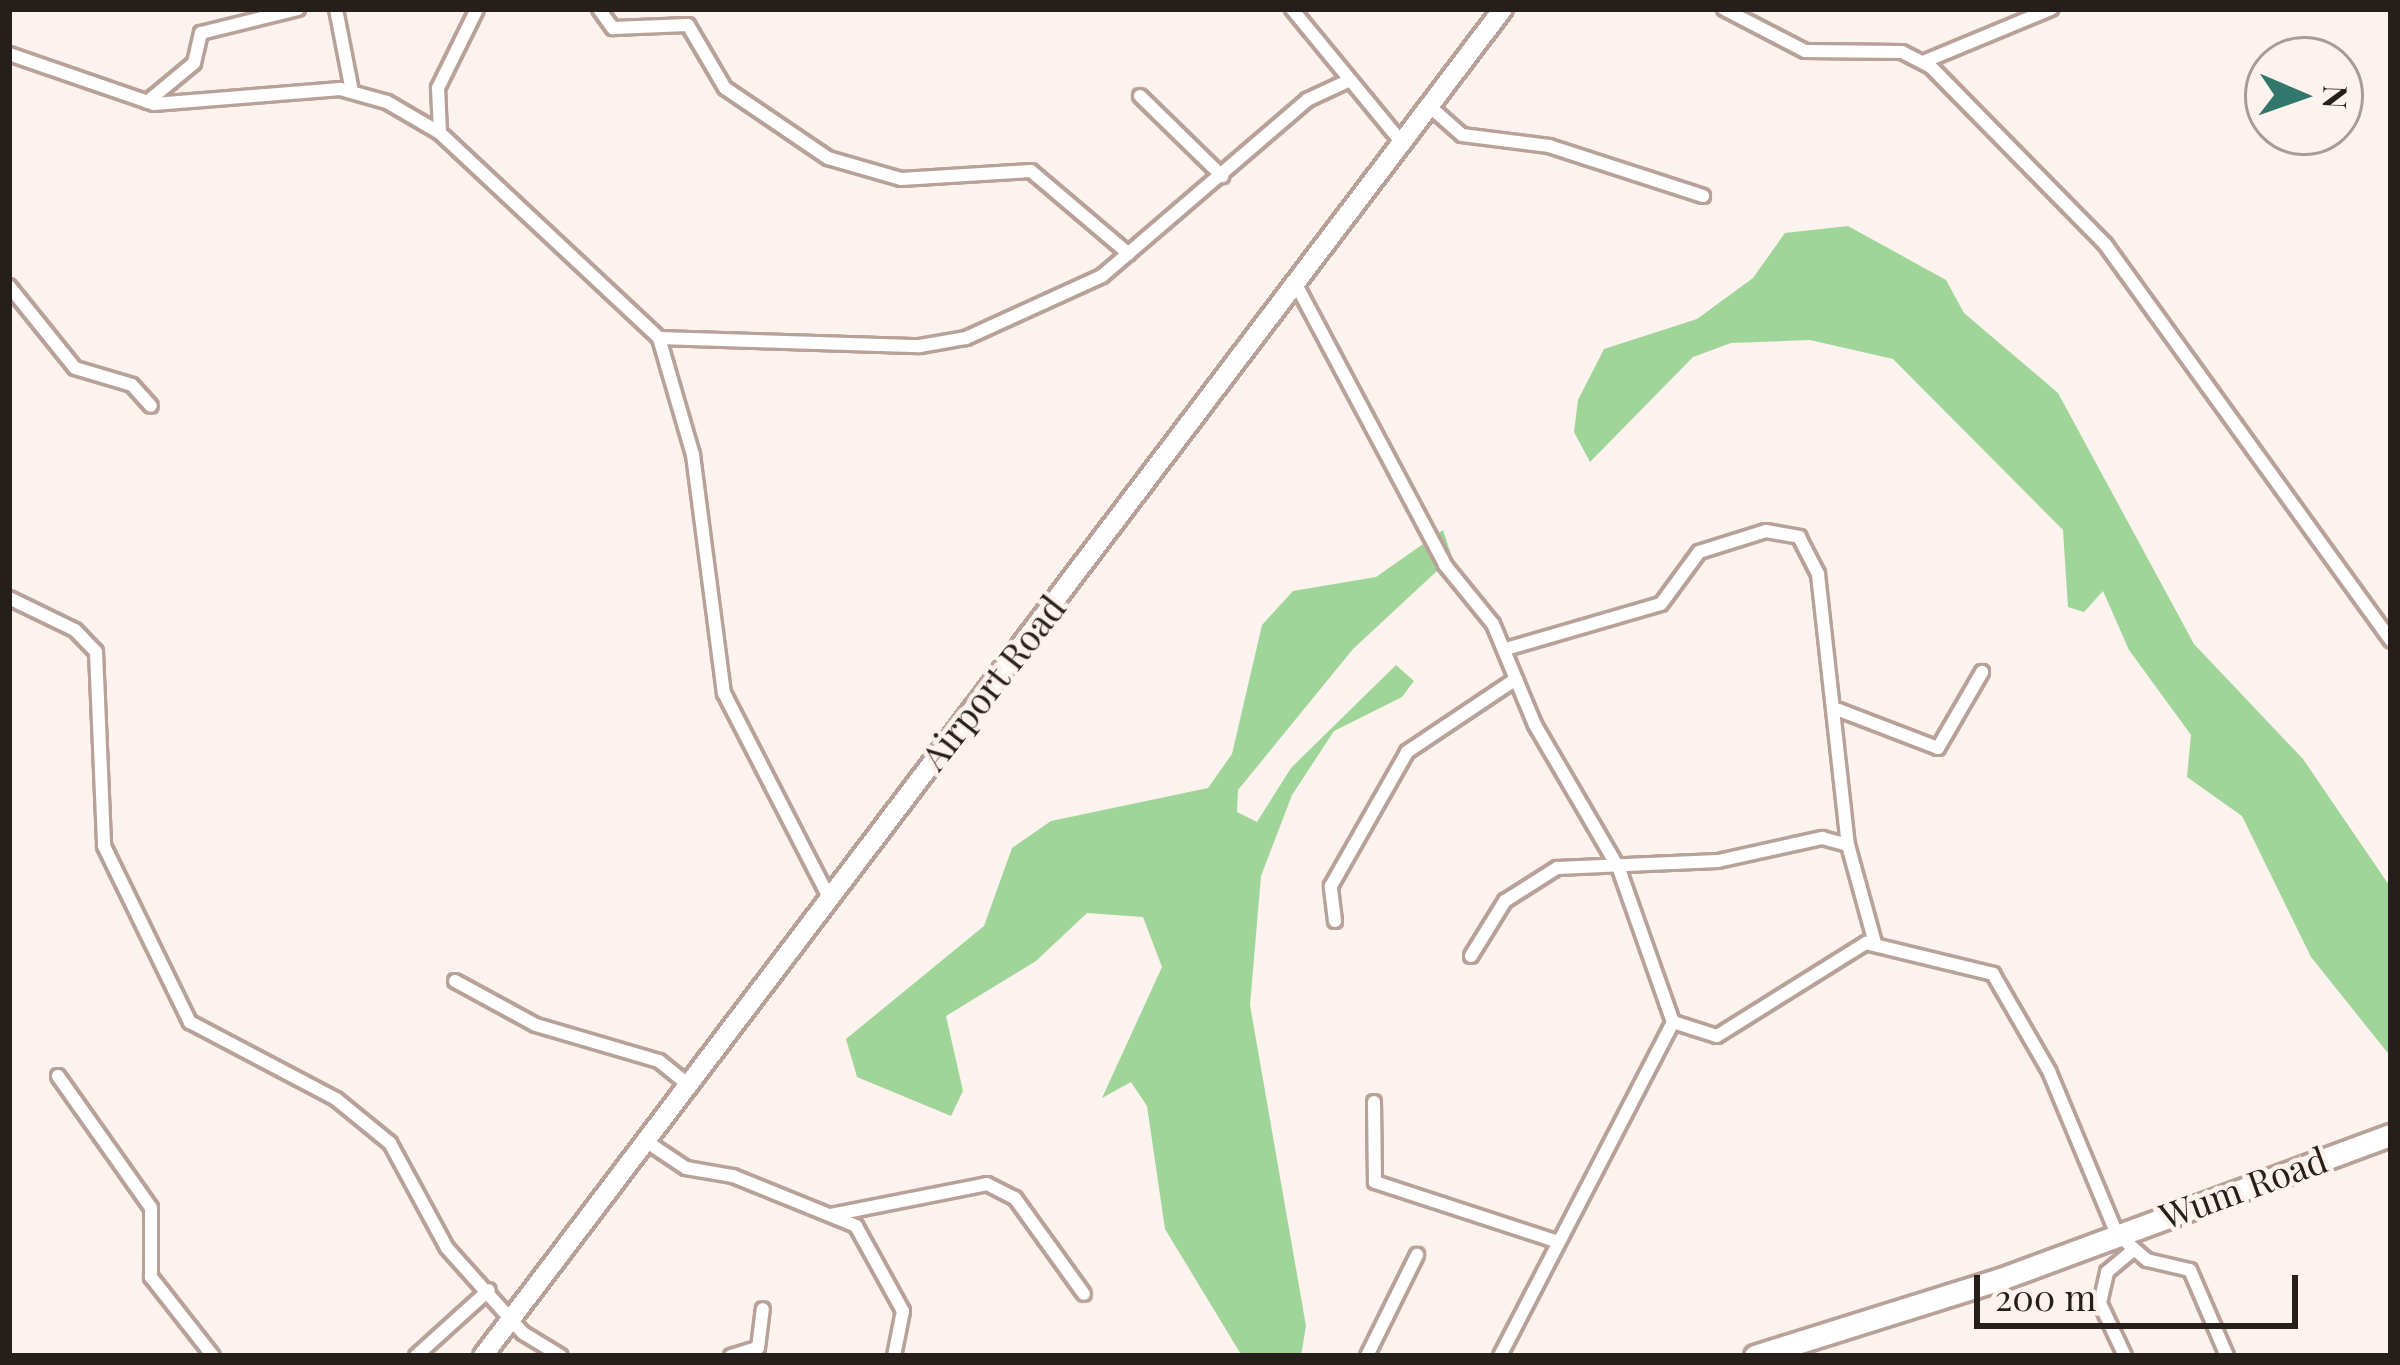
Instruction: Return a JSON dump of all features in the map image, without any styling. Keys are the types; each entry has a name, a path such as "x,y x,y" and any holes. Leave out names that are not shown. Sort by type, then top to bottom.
{"highway":[{"name":"Wum Road","path":"1755,1356 2126,1241 2391,1135"}],"main road":[{"name":"Airport Road","path":"484,1356 827,893 1298,288 1503,9"}],"street":[{"path":"147,103 194,63 201,33 298,9"},
{"path":"336,9 352,91"},
{"path":"440,134 438,88 477,9"},
{"path":"599,9 614,28 688,25 725,88 827,158 901,179 1031,171 1129,254"},
{"path":"1292,9 1402,143"},
{"path":"1724,9 1804,51 1902,52 1924,62 2105,244 2391,641"},
{"path":"1924,62 2051,9"},
{"path":"9,55 147,103 352,91 440,134 658,338 693,455 718,671 827,893"},
{"path":"658,338 920,346 966,338 1067,298 1129,254 1307,100 1348,81"},
{"path":"1140,96 1222,176"},
{"path":"1428,105 1462,135 1549,146 1702,196"},
{"path":"9,286 76,368 132,385 151,406"},
{"path":"1298,288 1445,565 1506,649 1516,679 1619,869 1673,1022 1555,1241 1500,1356"},
{"path":"1506,649 1661,604 1699,552 1781,531 1805,543 1818,574 1839,710 1848,844 1875,943"},
{"path":"9,598 75,630 96,652 104,846 190,1022 336,1099 390,1143 447,1248 513,1320 561,1356"},
{"path":"1839,710 1938,748 1982,671"},
{"path":"1335,921 1331,886 1407,752 1516,679"},
{"path":"1471,956 1530,879 1573,866 1619,869 1718,862 1822,838 1848,844"},
{"path":"1673,1022 1717,1036 1839,954 1875,943 1993,974 2049,1071 2126,1241 2190,1270 2227,1356"},
{"path":"455,981 536,1025 659,1061 686,1083"},
{"path":"58,1076 151,1208 152,1277 213,1356"},
{"path":"1374,1102 1375,1181 1555,1241"},
{"path":"643,1139 686,1168 733,1176 823,1217 856,1226 901,1307 893,1356"},
{"path":"823,1217 987,1184 1027,1211 1084,1294"},
{"path":"2125,1356 2100,1303 2107,1272 2126,1241"},
{"path":"1367,1356 1418,1255"},
{"path":"417,1356 489,1291"},
{"path":"730,1356 758,1348 763,1309"}],"green space":[{"path":"1848,226 1946,280 1964,313 2058,393 2194,644 2303,759 2391,888 2391,1057 2311,957 2242,816 2187,777 2191,735 2129,650 2103,591 2084,612 2068,607 2063,530 1893,359 1810,340 1731,343 1693,357 1590,462 1574,432 1578,400 1604,349 1697,319 1753,278 1785,233"},
{"path":"1443,530 1452,557 1353,649 1238,790 1237,812 1257,822 1291,768 1396,665 1414,681 1402,697 1334,731 1292,795 1261,876 1250,1005 1306,1326 1301,1356 1242,1356 1165,1229 1147,1106 1131,1082 1102,1098 1162,967 1143,917 1087,913 1036,961 946,1016 963,1091 951,1116 857,1077 846,1039 984,926 1012,848 1051,821 1208,788 1232,754 1262,625 1293,591 1376,577"}]}
